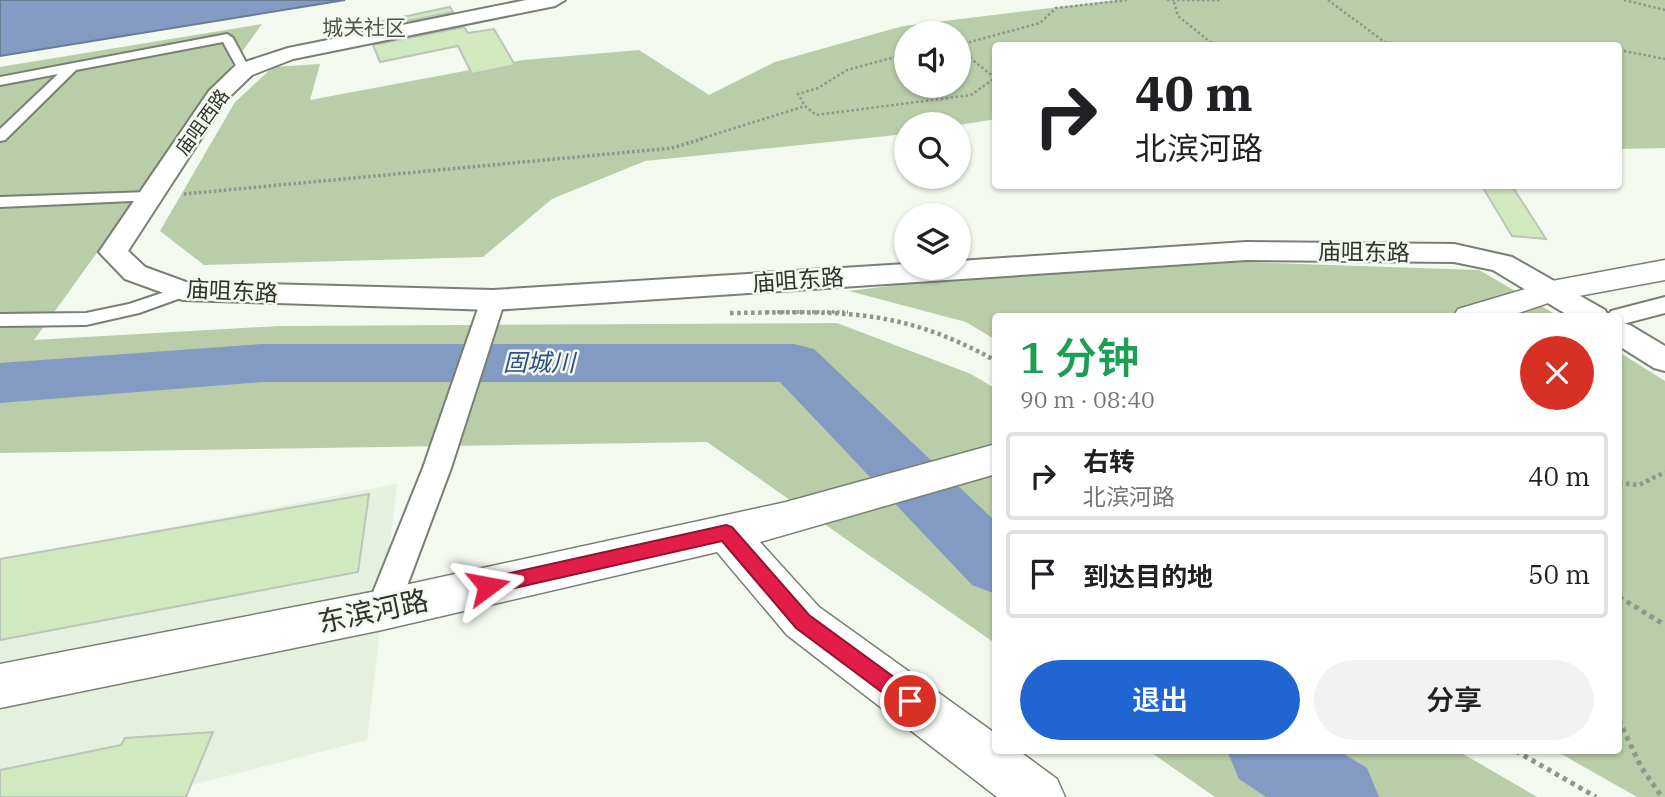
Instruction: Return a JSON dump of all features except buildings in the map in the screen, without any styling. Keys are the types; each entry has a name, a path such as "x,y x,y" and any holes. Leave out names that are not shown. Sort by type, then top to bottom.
{"main road":[{"path":"1483,313 1552,291 1665,270"},
{"name":"东滨河路","path":"0,686 382,610 726,533 786,519 992,460"},
{"path":"726,533 803,621 1039,797"}],"street":[{"name":"庙咀西路","path":"149,197 217,96 244,70 288,54 555,0"},
{"path":"0,81 227,38 244,70"},
{"path":"0,137 71,68"},
{"path":"0,202 149,197"},
{"name":"庙咀东路","path":"149,197 113,252 135,273 183,291 494,300 1245,251 1454,253 1502,263 1588,313"},
{"path":"0,320 86,319 133,309 183,291"},
{"path":"382,610 437,468 494,300"},
{"path":"1622,316 1665,305"},
{"path":"1622,334 1665,360"}],"path":[{"path":"971,43 1040,23 1056,8 1128,0"},
{"path":"1167,0 1220,0"},
{"path":"1328,0 1385,42"},
{"path":"1624,0 1665,10"},
{"path":"1174,2 1178,16 1210,42"},
{"path":"1622,51 1665,58"},
{"path":"894,57 847,70 818,88 798,94 805,106 816,115 938,98"},
{"path":"971,57 992,75"},
{"path":"971,95 992,80"},
{"path":"149,197 672,148 805,106"},
{"path":"723,313 834,311 905,322 969,345 992,359"},
{"path":"1622,483 1639,485 1665,472"},
{"path":"1622,599 1665,625"},
{"path":"1622,726 1641,767 1662,797"},
{"path":"1521,754 1596,797"}],"shaded area":[{"path":"397,484 367,740 145,797 0,797 0,560"}],"green space":[{"path":"1117,0 1665,0 1665,148 1622,149 1622,42 992,42 992,120 971,123 971,112 894,112 894,135 645,161 552,199 483,257 204,265 160,231 235,102 273,67 320,64 310,100 523,60 639,50 709,95 775,62 894,29 894,98 971,98 971,21 944,21"},
{"path":"262,24 34,340 280,326 837,323 971,374 992,387 992,641 707,442 0,453 0,67"},
{"path":"1239,262 1479,270 1553,313 992,313 992,338 966,322 849,291 920,282"},
{"path":"1622,354 1665,381 1665,797 1637,797 1561,754 1622,754"},
{"path":"1153,754 1463,754 1537,797 1215,797"}],"water":[{"path":"0,0 345,0 0,56"}],"waterway":[{"name":"固城川","path":"0,383 262,363 794,363 992,561"},
{"name":"固城川","path":"1272,754 1338,797"}],"district":[{"name":"城关社区","path":"364,28"}],"route":[{"path":"488,586 726,533 803,621 910,701"}]}
